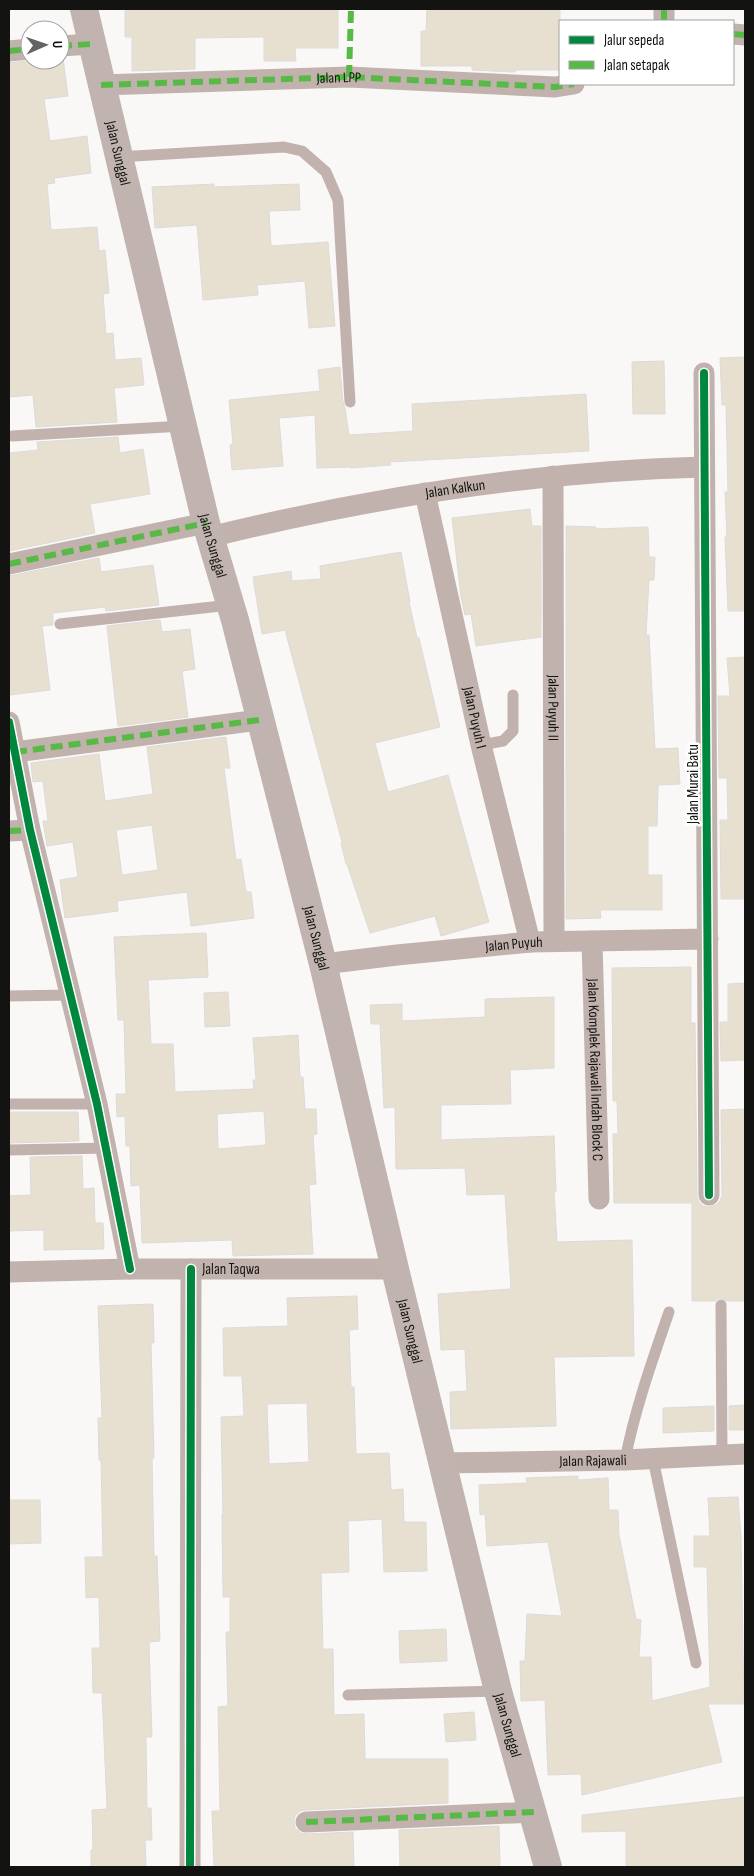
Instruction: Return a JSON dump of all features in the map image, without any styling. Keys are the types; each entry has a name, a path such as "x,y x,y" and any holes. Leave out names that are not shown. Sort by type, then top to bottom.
{"main road":[{"name":"Jalan Sunggal","path":"84,9 208,530 230,605 323,964 498,1690 548,1867"}],"street":[{"path":"70,45 92,44"},
{"name":"Jalan LPP","path":"101,85 349,78 555,87 568,85"},
{"name":"Jalan Murai Batu","path":"704,373 709,1194"},
{"name":"Jalan Kalkun","path":"9,564 278,520 425,493 553,476 645,468 704,467"},
{"name":"Jalan Puyuh II","path":"553,476 554,940"},
{"name":"Jalan Puyuh I","path":"425,493 480,745 530,942"},
{"path":"15,752 260,720"},
{"path":"9,724 30,830 97,1104 130,1269"},
{"path":"9,831 30,830"},
{"name":"Jalan Puyuh","path":"323,964 554,940 708,939"},
{"name":"Jalan Komplek Rajawali Indah Block C","path":"592,941 599,1199"},
{"name":"Jalan Taqwa","path":"9,1272 130,1269 395,1269"},
{"path":"190,1867 191,1269"},
{"name":"Jalan Rajawali","path":"442,1463 625,1460 745,1454"},
{"path":"306,1822 534,1812"}],"lane":[{"path":"118,157 284,147 302,151 326,172 338,200 350,402"},
{"path":"12,436 183,426"},
{"path":"60,624 230,605"},
{"path":"480,745 503,741 513,731 513,695"},
{"path":"9,996 70,995"},
{"path":"9,1104 97,1104"},
{"path":"9,1150 106,1148"},
{"path":"721,1305 722,1455"},
{"path":"625,1460 642,1391 669,1312"},
{"path":"653,1459 696,1663"},
{"path":"348,1695 498,1690"}],"building":[{"path":"125,9 338,9 338,48 295,48 296,61 264,61 264,37 195,38 195,69 132,71 132,37 125,37"},
{"path":"427,9 560,9 559,70 515,70 515,72 512,72 472,70 472,66 421,66 421,31 426,31"},
{"path":"20,62 20,70 65,70 68,96 44,99 50,141 87,136 91,173 54,178 55,183 47,184 51,230 97,227 99,251 105,250 109,293 103,294 106,334 113,333 115,360 141,358 144,385 114,388 117,422 36,427 33,395 9,397 9,63"},
{"path":"214,184 214,187 299,184 300,210 269,211 271,246 328,242 335,326 309,328 305,281 257,285 258,295 203,300 197,225 155,228 152,187"},
{"path":"745,357 745,611 728,611 725,537 727,537 725,492 728,492 726,405 722,405 720,358"},
{"path":"664,361 665,414 633,414 632,362"},
{"path":"340,367 343,402 349,435 413,431 412,404 586,394 589,451 390,462 391,465 351,468 317,468 315,415 279,418 283,466 232,470 230,445 233,444 229,400 320,391 318,370"},
{"path":"118,437 120,453 143,449 150,494 90,504 95,533 9,551 9,453 38,450 37,442"},
{"path":"530,509 532,526 541,526 541,637 476,646 471,614 465,615 461,597 452,518"},
{"path":"566,526 596,527 596,529 648,527 649,557 655,557 654,580 649,580 646,635 649,635 655,749 678,748 680,784 658,785 657,826 648,826 648,875 662,875 662,910 600,910 601,918 566,919"},
{"path":"401,552 417,638 419,638 440,727 375,743 388,792 448,775 489,922 441,936 435,916 370,933 346,864 342,842 285,630 262,634 253,577 291,571 292,581 321,579 320,566"},
{"path":"99,558 101,572 153,565 159,605 106,611 105,607 53,613 53,625 42,626 50,690 9,695 9,576"},
{"path":"160,620 162,632 190,629 195,669 182,671 188,717 118,726 107,626"},
{"path":"745,657 745,899 721,899 720,820 728,820 727,778 719,778 718,696 730,696 727,658"},
{"path":"226,737 230,768 224,768 236,860 241,859 246,892 251,892 254,918 191,926 187,892 117,901 118,911 65,918 60,880 78,877 73,842 47,846 43,821 48,821 43,781 33,782 31,763 99,754 105,801 153,794 147,747","holes":["152,825 158,870 122,875 116,830"]},
{"path":"206,933 208,977 148,980 151,1044 173,1044 175,1092 254,1089 253,1080 256,1080 253,1038 298,1035 300,1077 303,1077 305,1109 316,1109 317,1134 313,1135 316,1184 309,1185 313,1254 233,1256 232,1240 142,1243 140,1185 131,1186 130,1146 126,1146 125,1116 117,1117 116,1094 126,1094 124,1020 118,1020 114,937","holes":["264,1111 266,1145 218,1149 217,1114"]},
{"path":"691,967 691,1023 695,1023 697,1196 703,1206 716,1205 722,1195 721,1110 745,1109 745,1301 727,1301 720,1298 715,1301 692,1301 692,1203 614,1203 613,1134 618,1134 617,1101 613,1101 612,968"},
{"path":"745,983 745,1060 721,1061 720,1022 728,1022 728,984"},
{"path":"228,992 230,1026 205,1027 204,993"},
{"path":"554,997 554,1068 510,1070 511,1104 441,1105 441,1140 554,1136 556,1192 554,1192 557,1242 632,1240 634,1356 554,1357 556,1426 451,1429 450,1392 467,1391 465,1349 441,1350 438,1294 511,1289 505,1194 467,1195 465,1168 396,1169 395,1107 384,1108 380,1024 371,1024 370,1005 402,1004 402,1021 485,1017 485,999"},
{"path":"9,1112 78,1112 79,1141 9,1143"},
{"path":"82,1156 83,1189 94,1188 95,1223 103,1223 104,1249 44,1250 44,1230 9,1231 9,1196 31,1195 30,1157"},
{"path":"357,1296 358,1329 349,1330 351,1387 354,1387 356,1454 389,1453 391,1490 403,1489 404,1522 426,1522 427,1571 384,1572 382,1519 348,1521 349,1572 321,1573 323,1649 333,1649 334,1715 364,1714 365,1759 448,1759 448,1803 305,1810 300,1811 295,1816 295,1828 301,1833 353,1832 354,1866 214,1867 212,1811 220,1811 218,1707 228,1706 226,1632 230,1632 230,1597 223,1597 221,1417 244,1416 242,1376 224,1376 223,1328 288,1326 287,1298","holes":["307,1403 309,1462 269,1464 267,1404"]},
{"path":"153,1304 154,1343 151,1343 154,1458 152,1458 153,1509 154,1556 157,1556 160,1641 149,1642 152,1737 146,1737 147,1808 151,1808 152,1840 145,1840 146,1867 91,1867 91,1850 93,1850 92,1810 107,1809 102,1693 93,1693 92,1648 100,1648 99,1597 86,1598 85,1557 103,1557 98,1418 102,1418 98,1306"},
{"path":"745,1405 745,1430 729,1430 729,1406"},
{"path":"714,1406 714,1431 663,1433 663,1408"},
{"path":"578,1476 578,1480 608,1478 609,1510 618,1510 619,1535 636,1619 641,1620 639,1657 651,1657 652,1701 710,1687 707,1567 694,1567 694,1536 710,1536 708,1498 738,1497 741,1536 744,1704 708,1704 722,1762 582,1795 581,1774 548,1775 545,1700 521,1701 520,1661 525,1661 527,1614 562,1616 548,1542 487,1546 485,1514 480,1515 479,1485 527,1483 526,1478"},
{"path":"9,1500 40,1500 41,1543 9,1544"},
{"path":"446,1629 447,1661 400,1663 399,1631"},
{"path":"474,1712 476,1740 446,1742 444,1714"},
{"path":"745,1797 745,1867 626,1867 626,1831 582,1832 582,1815"},
{"path":"499,1826 500,1867 400,1867 399,1830"}],"marked path":[{"path":"349,77 351,9"},
{"path":"664,9 664,20"},
{"path":"734,34 745,35"},
{"path":"70,45 92,44"},
{"path":"9,51 20,50"},
{"path":"101,85 349,77 555,87 568,85"},
{"path":"9,564 206,523"},
{"path":"15,752 259,720"},
{"path":"9,831 30,830"},
{"path":"306,1822 534,1812"}],"cycle path":[{"path":"704,373 709,1195"},
{"path":"9,722 30,830 97,1104 130,1269"},
{"path":"190,1867 191,1269"}]}
